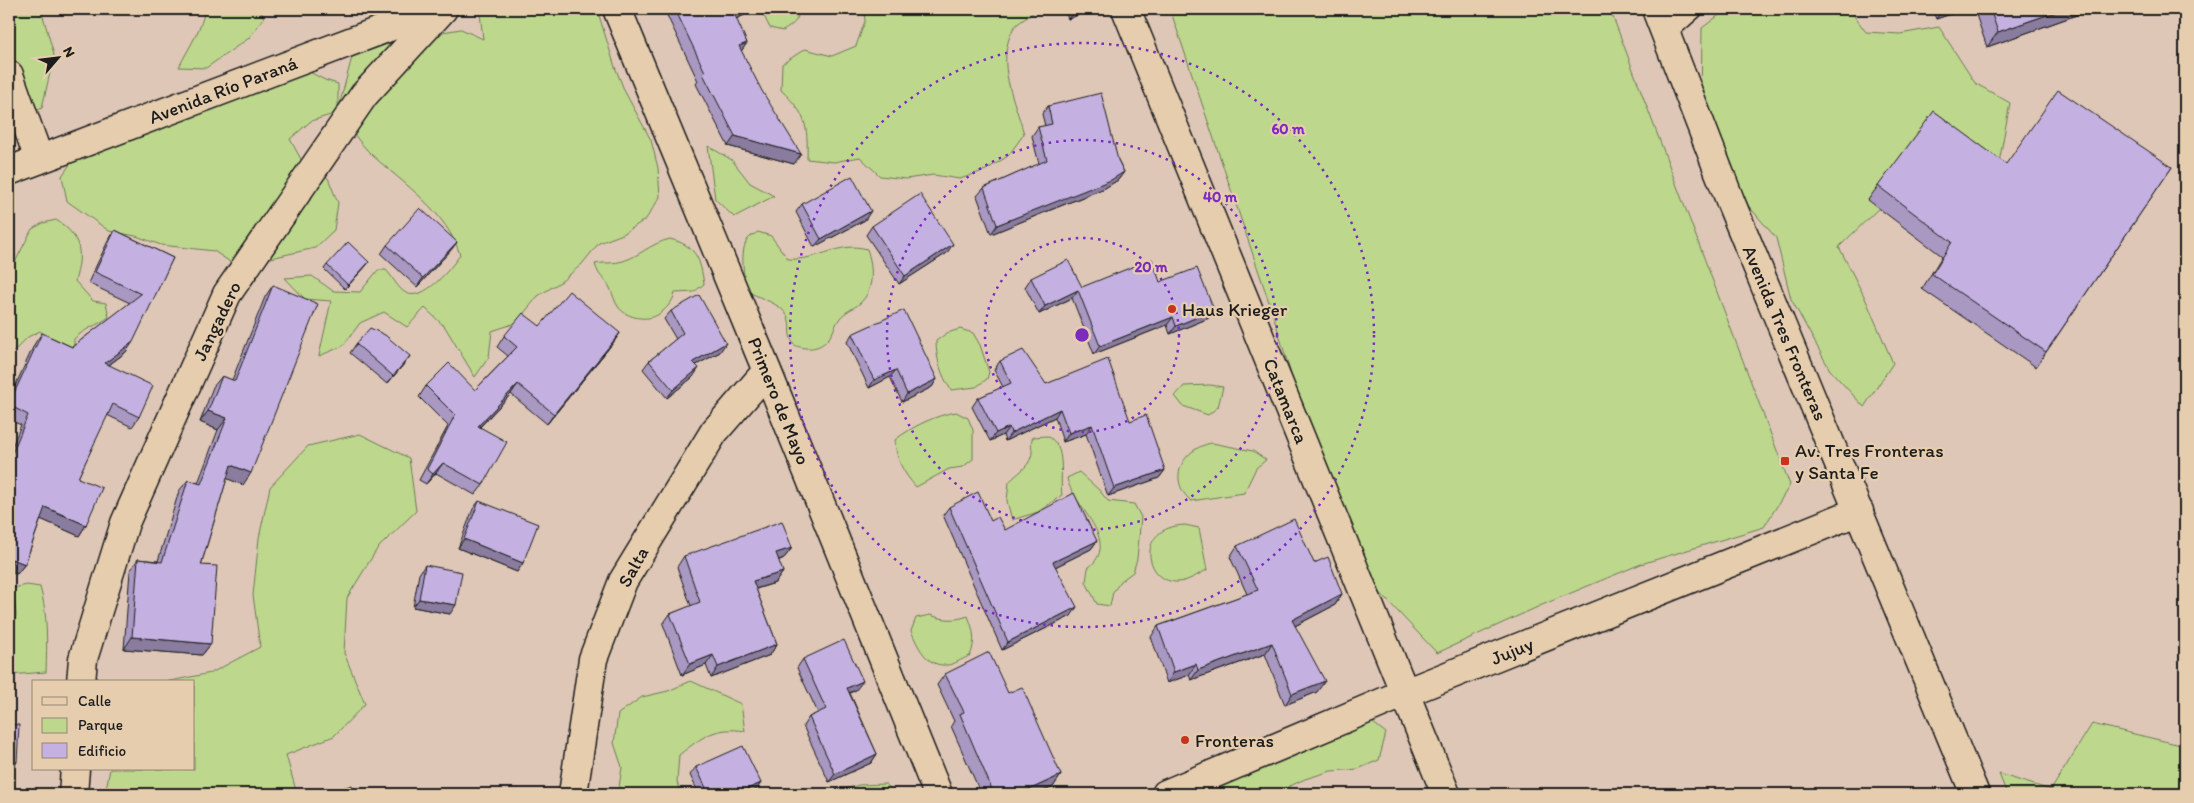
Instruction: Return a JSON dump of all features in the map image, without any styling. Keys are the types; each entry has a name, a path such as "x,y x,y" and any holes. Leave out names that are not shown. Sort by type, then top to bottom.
{"street":[{"name":"Avenida Río Paraná","path":"9,171 437,9"},
{"name":"Jangadero","path":"81,680 83,658 125,522 226,294 364,95 443,9"},
{"name":"Primero de Mayo","path":"616,9 767,371 938,794"},
{"name":"Catamarca","path":"1126,9 1446,794"},
{"name":"Avenida Tres Fronteras","path":"1656,9 1731,202 1975,794"},
{"path":"9,75 40,159"},
{"name":"Salta","path":"572,794 593,659 623,581 714,432 767,371"},
{"name":"Jujuy","path":"1166,794 1405,694 1859,511"},
{"path":"73,794 75,770"}],"lane":[{"path":"1666,34 1693,9"}],"green space":[{"path":"9,9 41,9 54,55 42,108 17,119 9,115"},
{"path":"204,9 260,9 264,18 249,38 206,68 179,67 202,22"},
{"path":"483,9 597,9 625,92 651,140 658,168 660,197 646,219 623,234 599,243 582,264 562,281 538,296 516,323 492,331 489,357 475,377 445,327 425,308 407,327 384,312 360,323 343,346 319,356 331,301 305,299 285,278 312,276 333,291 360,292 378,270 386,270 406,293 421,293 436,282 460,255 454,240 435,212 367,150 337,113 311,121 290,139 303,163 328,178 338,203 334,230 315,248 236,266 214,251 161,245 136,236 109,231 67,201 62,176 77,154 300,67 325,80 338,84 338,110 352,57 404,38 461,29 483,39 480,13"},
{"path":"757,9 798,9 798,17 795,22 783,31 770,28 764,16"},
{"path":"864,9 1036,9 1015,26 1008,42 1006,69 1008,82 1024,134 1008,156 986,170 960,179 933,175 906,179 880,176 860,157 834,162 807,159 807,137 804,120 796,106 781,90 782,64 805,49 832,56 856,46 865,21"},
{"path":"1170,9 1610,9 1790,485 1764,527 1641,564 1542,605 1437,653 1370,582 1302,411 1272,311"},
{"path":"1727,9 1849,9 1866,32 1900,34 1939,27 1975,83 2010,103 1996,179 1884,203 1839,247 1865,298 1893,363 1864,407 1830,370 1791,299 1776,238 1740,196 1701,109 1702,28"},
{"path":"708,146 732,160 750,183 774,196 734,217 715,199"},
{"path":"56,220 65,226 76,239 79,262 75,281 93,301 106,303 109,317 82,332 74,339 74,352 50,340 40,331 28,337 9,356 9,274 32,229 43,223"},
{"path":"758,232 771,236 788,259 810,257 847,247 867,249 871,263 871,278 868,292 859,304 840,318 831,336 821,345 813,348 803,348 794,345 790,335 789,321 783,310 747,291 743,264 745,244 751,236"},
{"path":"670,239 686,245 696,255 701,267 704,284 694,292 675,293 669,305 662,312 649,318 638,318 627,314 617,306 609,286 595,264 623,261"},
{"path":"960,329 973,333 980,345 989,372 987,379 976,387 951,390 940,366 936,341 947,333"},
{"path":"1210,385 1223,387 1218,407 1208,415 1183,406 1175,396 1184,386"},
{"path":"956,412 968,418 973,430 973,459 963,467 949,469 916,487 901,465 895,440 924,422"},
{"path":"360,434 409,458 416,511 377,549 347,598 344,653 365,704 334,736 286,755 297,794 105,794 110,770 195,770 195,680 175,680 211,673 260,647 253,595 259,538 270,487 308,446"},
{"path":"1047,436 1054,441 1060,454 1062,495 1038,512 1012,520 1007,501 1009,482 1025,468 1029,461 1032,454 1031,442 1033,437"},
{"path":"1212,443 1253,451 1266,460 1256,468 1244,493 1191,501 1180,483 1179,474 1181,466 1193,451"},
{"path":"1079,472 1108,501 1134,504 1141,517 1137,559 1133,572 1121,581 1113,592 1110,606 1097,604 1086,582 1088,568 1097,558 1100,546 1098,535 1071,489 1067,478"},
{"path":"1185,525 1199,528 1207,570 1181,582 1166,580 1152,564 1150,554 1152,544 1158,535 1169,528"},
{"path":"27,585 40,587 43,597 47,651 46,672 9,675 9,631 13,629 16,615 13,588"},
{"path":"930,615 949,619 968,616 974,636 970,656 947,665 940,665 928,659 920,649 911,631 916,618"},
{"path":"691,681 741,704 745,731 725,730 709,734 679,755 677,781 680,794 618,794 622,767 614,743 618,714 642,697 668,691"},
{"path":"1363,715 1386,733 1379,760 1358,769 1331,771 1305,779 1273,794 1174,794"},
{"path":"2092,724 2185,746 2185,794 2007,794 1999,774 2051,790"},
{"path":"886,784 896,794 827,794 859,785"}],"building":[{"path":"675,9 744,9 734,13 747,43 739,46 762,91 801,154 735,136 703,74 705,72"},
{"path":"1990,9 2064,9 1998,32"},
{"path":"2058,90 2172,167 2046,352 1932,274 1952,242 1878,186 1934,111 2006,164"},
{"path":"1101,93 1118,160 1124,172 1111,180 997,225 984,188 1047,160 1038,127 1052,124 1048,106"},
{"path":"852,176 871,211 821,239 802,204"},
{"path":"920,194 953,244 905,276 872,226"},
{"path":"420,208 457,242 423,278 387,245"},
{"path":"115,230 173,258 133,342 105,363 153,386 139,417 113,404 78,478 102,488 86,525 45,507 25,564 12,559 9,586 9,461 28,415 9,404 42,333 72,347 141,294 95,272"},
{"path":"348,242 369,262 348,285 327,265"},
{"path":"1152,259 1160,282 1197,268 1214,310 1176,326 1173,317 1100,346 1078,290 1045,306 1031,278 1068,260 1082,287"},
{"path":"273,285 318,304 251,473 231,465 201,565 217,566 211,644 132,637 138,559 162,562 188,480 201,484 227,418 208,411 222,376 235,381"},
{"path":"569,291 620,333 554,414 518,384 478,426 507,442 483,485 443,463 433,474 427,469 455,415 426,386 449,363 475,390 517,347 504,336 523,313 540,326"},
{"path":"699,295 726,343 693,362 699,368 673,390 649,361 683,333 671,311"},
{"path":"904,310 937,379 907,394 896,370 874,380 852,334"},
{"path":"370,328 385,335 410,356 393,376 356,344"},
{"path":"1023,350 1046,384 1108,359 1130,421 1146,415 1165,470 1114,488 1092,425 1069,433 1060,409 1011,433 1009,427 996,433 978,398 1011,383 1000,361"},
{"path":"978,492 991,521 998,517 1005,530 1074,493 1097,541 1053,562 1077,607 1008,642 949,507"},
{"path":"479,501 538,524 523,563 464,539"},
{"path":"1294,519 1314,563 1328,557 1342,594 1292,620 1325,681 1292,694 1272,643 1198,670 1196,664 1174,672 1158,626 1258,590 1237,546"},
{"path":"782,521 792,548 776,553 783,572 753,581 777,644 718,667 713,655 690,664 670,614 700,602 684,556"},
{"path":"425,565 462,572 456,605 419,599"},
{"path":"844,640 863,681 847,688 877,754 835,774 809,717 826,709 803,659"},
{"path":"989,652 1008,693 1022,687 1061,775 1020,794 994,794 960,714 964,712 945,674"},
{"path":"9,724 19,725 17,762 9,761"},
{"path":"743,746 761,783 736,794 709,794 696,767"},
{"path":"352,785 355,794 325,794"}],"place":[{"name":"Haus Krieger","path":"1172,309"},
{"name":"Av. Tres Fronteras y Santa Fe","path":"1785,461"},
{"name":"Fronteras","path":"1185,740"}]}
